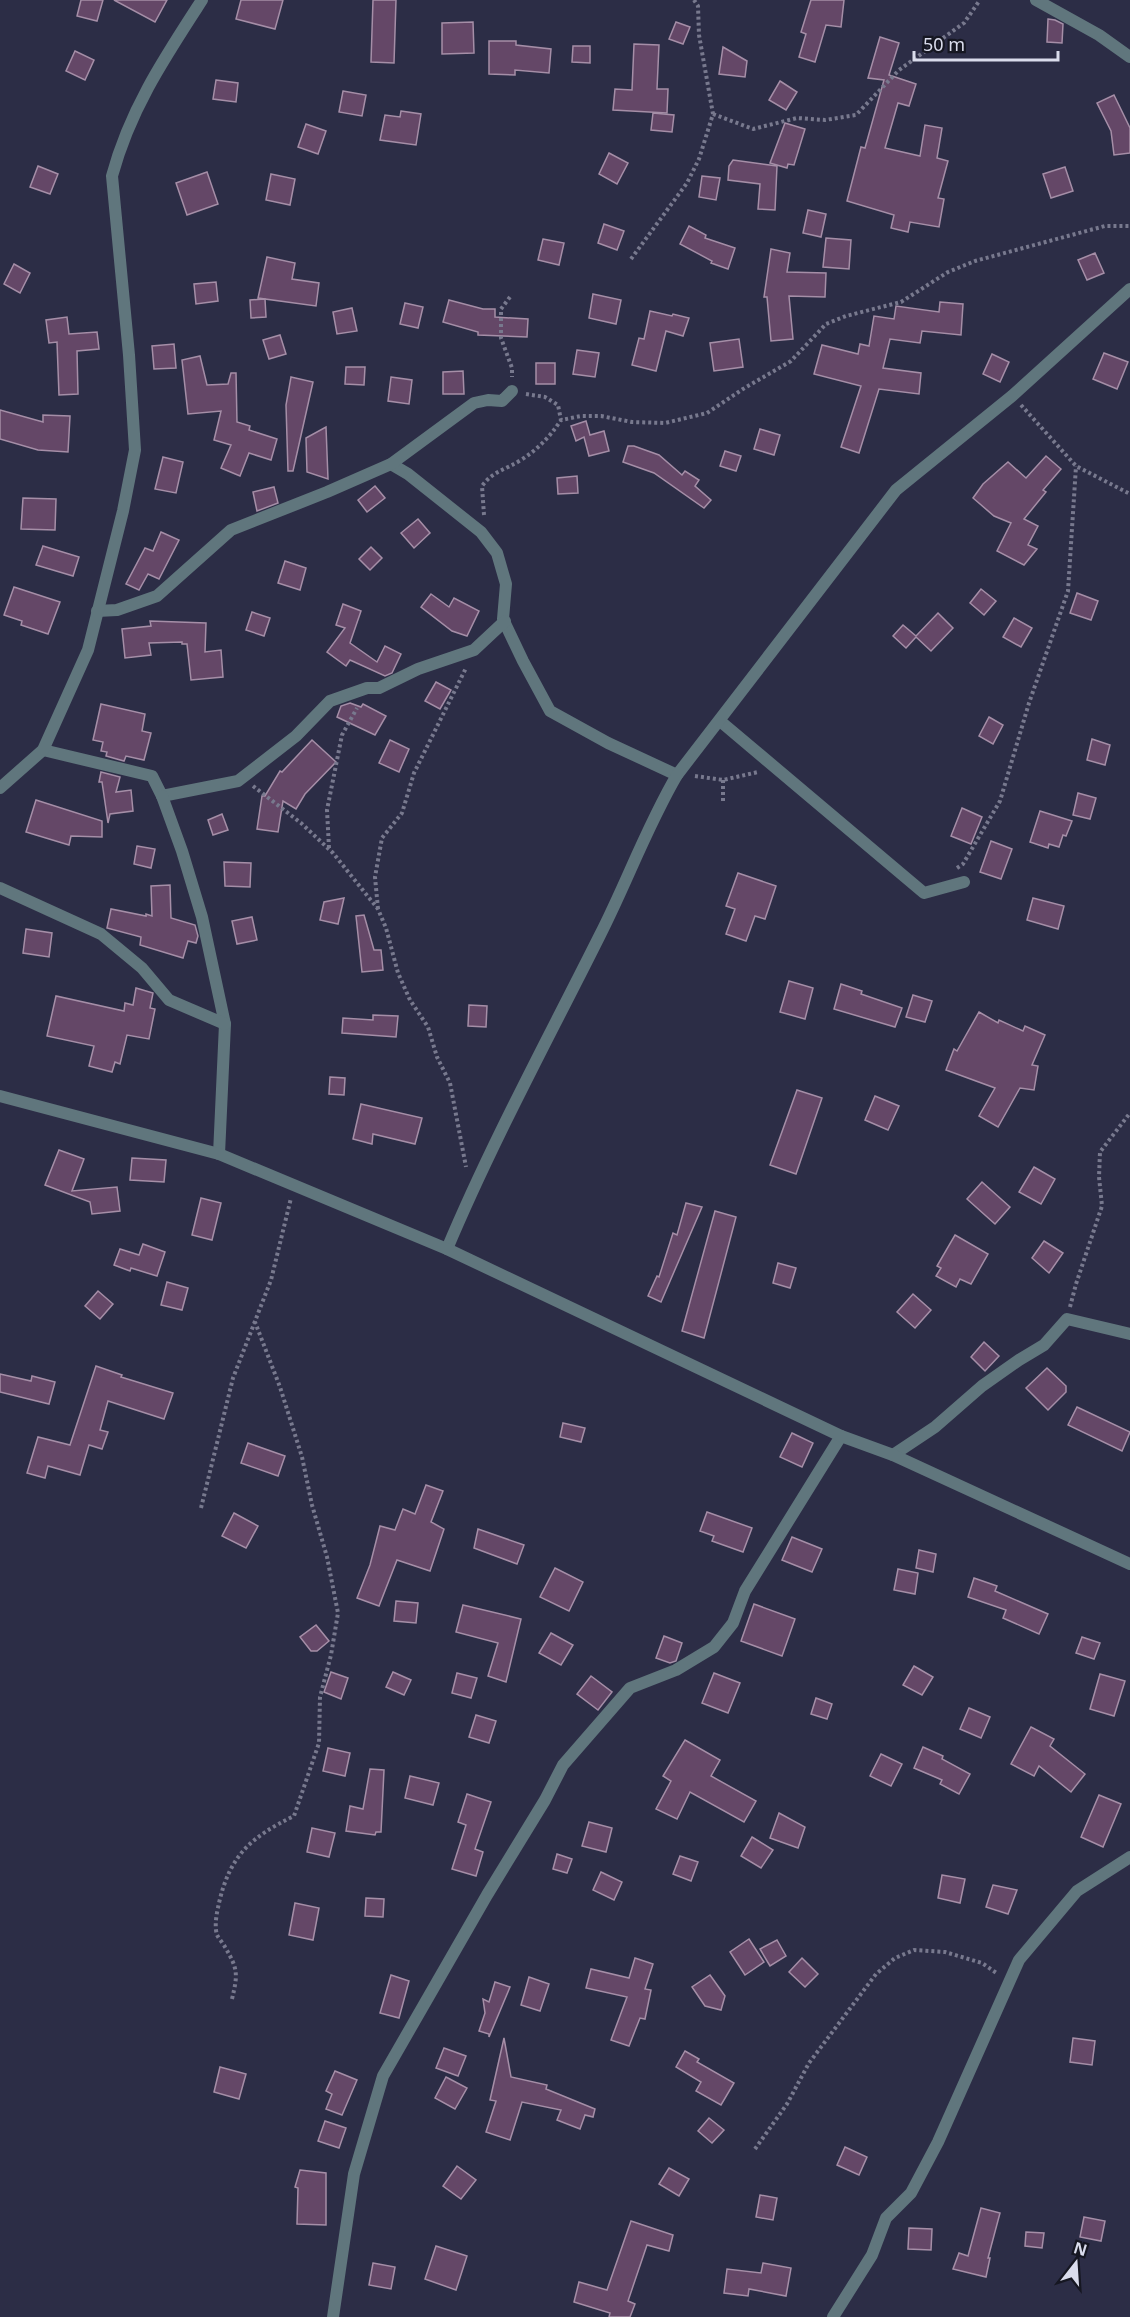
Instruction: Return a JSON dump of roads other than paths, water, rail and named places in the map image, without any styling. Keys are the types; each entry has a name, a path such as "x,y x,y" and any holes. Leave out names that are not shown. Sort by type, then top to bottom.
{"street":[{"path":"0,788 43,750 88,650 123,511 135,450 128,344 112,176 119,150 148,84 202,0"},
{"path":"1036,0 1099,35 1130,57"},
{"path":"447,1249 470,1194 621,894 655,813 677,775 896,490 1012,396 1130,289"},
{"path":"97,611 117,610 157,596 231,530 391,464 474,403 488,400 502,401 512,391"},
{"path":"391,464 408,474 481,532 497,553 506,584 504,621 550,711 608,743 677,775"},
{"path":"162,796 238,781 296,736 330,701 367,688 379,688 418,669 474,650 504,621"},
{"path":"720,721 924,893 964,882"},
{"path":"43,750 152,776 162,796 202,917 225,1024 219,1154"},
{"path":"0,888 101,934 142,968 169,1000 225,1024"},
{"path":"0,1096 219,1154 447,1249 841,1436 893,1455 1130,1564"},
{"path":"893,1455 935,1427 982,1386 1044,1345 1067,1319 1130,1334"},
{"path":"333,2317 354,2174 383,2076 476,1914 545,1800 563,1765 630,1688 676,1670 714,1647 733,1623 745,1591 841,1436"},
{"path":"832,2317 872,2255 886,2218 911,2193 938,2142 1019,1960 1077,1891 1130,1857"}]}
